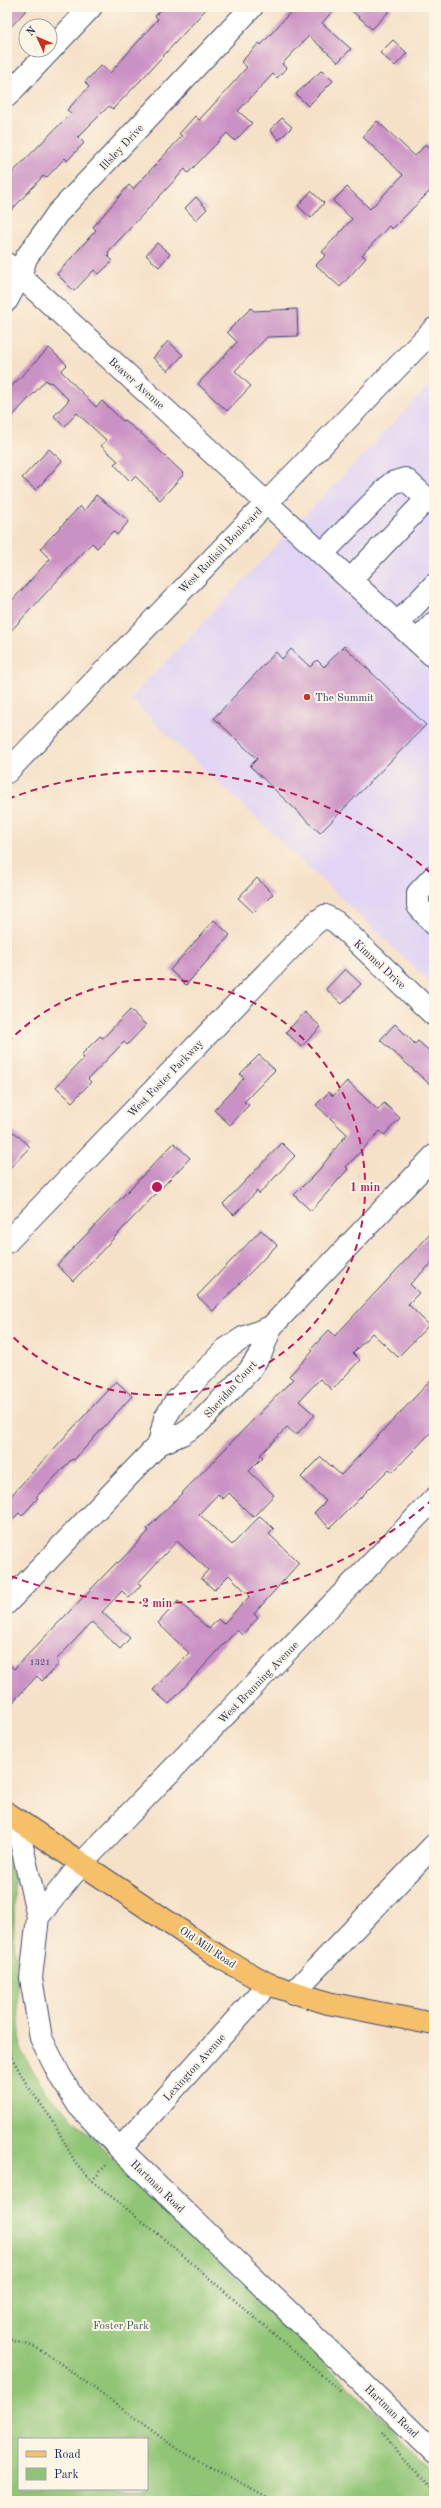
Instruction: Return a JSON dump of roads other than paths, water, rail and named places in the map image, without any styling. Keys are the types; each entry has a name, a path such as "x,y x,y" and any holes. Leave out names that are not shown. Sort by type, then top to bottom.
{"main road":[{"name":"Old Mill Road","path":"14,1818 221,1958 268,1984 328,2003 434,2024"}],"street":[{"path":"7,96 91,7"},
{"name":"Illsley Drive","path":"7,300 14,270 26,258 57,214 252,7"},
{"name":"Beaver Avenue","path":"14,270 323,553 434,657"},
{"name":"West Rudisill Boulevard","path":"7,772 434,329"},
{"path":"323,553 392,482 405,479 431,502 351,579"},
{"path":"398,623 434,585"},
{"path":"417,641 434,623"},
{"path":"434,876 418,893 418,906 434,924"},
{"name":"Kimmel Drive","path":"325,916 336,922 434,1015"},
{"name":"West Foster Parkway","path":"7,1242 314,924 325,916"},
{"name":"Sheridan Court","path":"7,1603 159,1444 182,1434 206,1416 249,1371 261,1353 271,1327 434,1156"},
{"path":"159,1444 165,1418 175,1402 226,1349 243,1338 271,1327"},
{"name":"West Branning Avenue","path":"82,1863 434,1499"},
{"path":"14,1818 38,1917"},
{"path":"293,1993 434,1845"},
{"path":"38,1917 82,1863"},
{"name":"Hartman Road","path":"38,1917 31,1978 41,2038 79,2106 120,2149 434,2452"},
{"name":"Lexington Avenue","path":"120,2149 268,1984"}],"place":[{"name":"The Summit","path":"307,697"}],"park label":[{"name":"Foster Park","path":"121,2325"}]}
